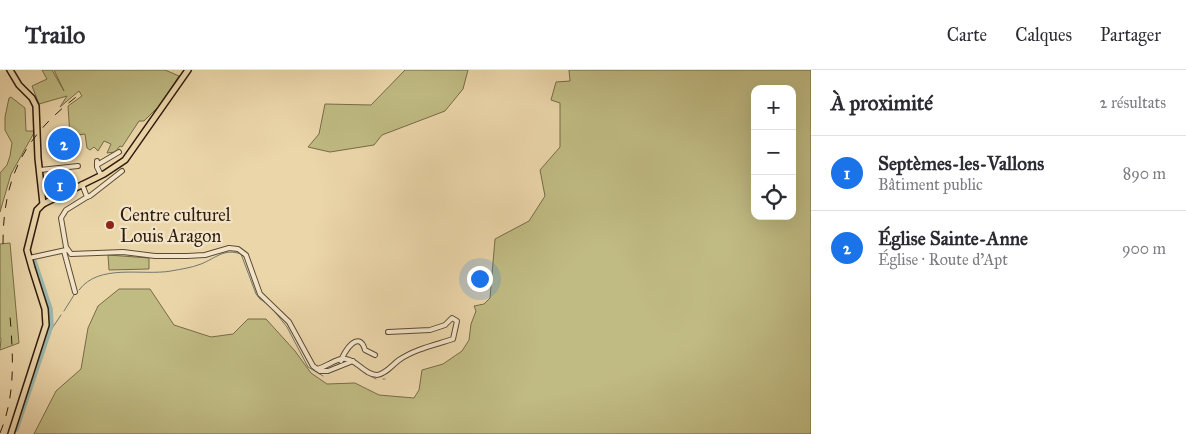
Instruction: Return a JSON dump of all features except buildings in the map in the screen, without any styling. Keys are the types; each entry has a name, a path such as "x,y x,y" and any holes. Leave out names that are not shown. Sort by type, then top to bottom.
{"main road":[{"path":"9,70 17,86 32,98 37,110 44,204"},
{"path":"11,434 45,333 47,320 29,258 28,241 37,210 44,204 101,175 125,160 187,70"}],"street":[{"path":"101,175 97,163 119,152"},
{"path":"40,170 78,166"},
{"path":"74,292 61,225 62,215 66,210 122,171"},
{"path":"82,184 87,197"},
{"path":"29,258 65,250 75,255 123,252 155,256 187,256 205,255 229,248 238,249 246,255 260,294 289,322 311,362 320,371 328,372 352,361"},
{"path":"317,368 341,359 348,359 373,374 382,373 398,360 416,350 454,339 456,321 452,318 446,325 430,330 388,332"},
{"path":"342,365 341,359 353,342 361,343 365,350 375,355"}],"shaded area":[{"path":"42,70 52,70 64,91 54,70 165,70 179,76 160,105 144,121 139,121 122,147 120,146 115,152 107,153 111,144 104,141 98,151 94,147 90,150 87,148 85,134 70,136 68,106 82,96 79,91 60,107 67,96 39,104 32,86 47,79"},
{"path":"405,70 468,70 463,89 445,111 382,135 374,145 330,152 308,147 319,134 325,104 371,105"},
{"path":"569,70 811,70 811,434 34,434 56,391 81,369 88,328 98,306 119,289 150,289 174,325 211,337 233,334 248,319 266,319 295,351 311,373 327,384 355,383 379,395 414,398 419,390 422,370 443,364 462,351 469,340 471,324 476,311 474,306 484,304 490,298 495,239 529,221 545,196 540,170 560,147 560,103 551,100 556,82 570,81"},
{"path":"11,97 25,108 26,131 35,131 11,174 0,212 0,173 7,165 12,143 5,130 5,117 9,98"},
{"path":"10,243 19,343 0,350 0,244"},
{"path":"108,255 149,258 149,269 109,270"}],"waterway":[{"path":"79,290 98,276 109,273 171,271 197,265 225,253 235,252 241,254 256,294 268,304"},
{"path":"16,429 51,325 50,309 33,258"},
{"path":"64,311 74,295"},
{"path":"271,307 287,327 308,367 323,376"},
{"path":"49,333 61,315"},
{"path":"362,371 376,379"}],"railway":[{"path":"3,244 7,197 21,158 45,125 80,94"},
{"path":"0,433 9,404 11,390 10,316"}],"place":[{"name":"Église Sainte-Anne","path":"64,144"},
{"name":"Septèmes-les-Vallons","path":"60,185"},
{"name":"Centre culturel Louis Aragon","path":"110,225"}]}
